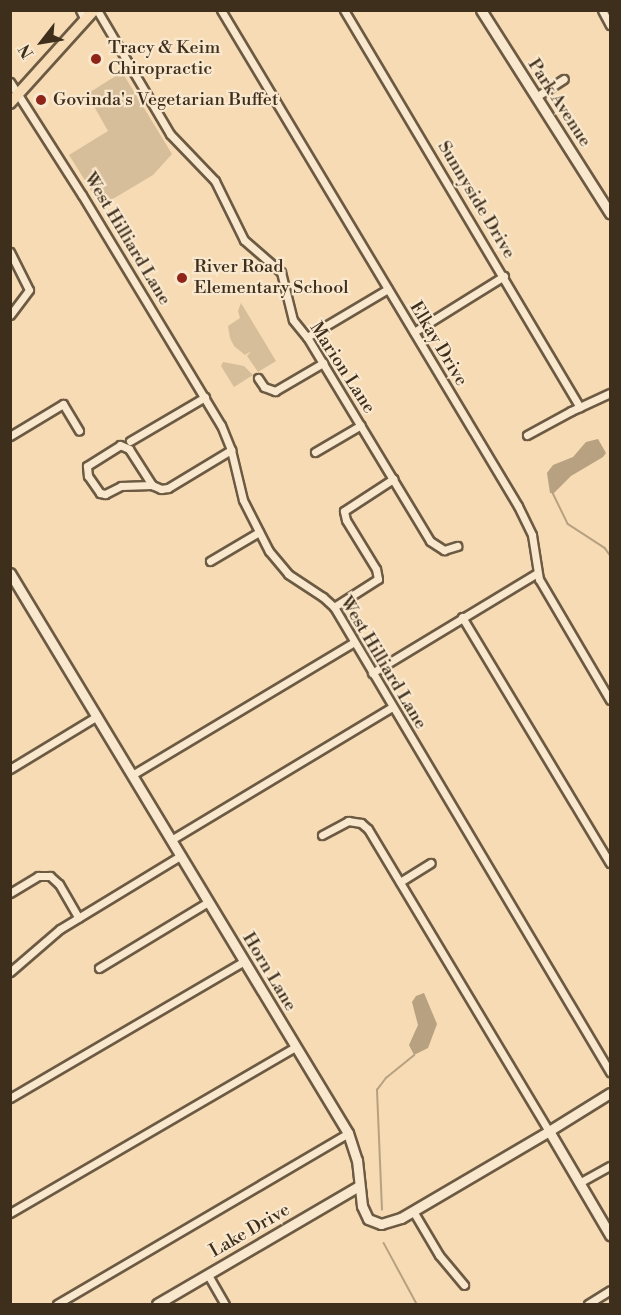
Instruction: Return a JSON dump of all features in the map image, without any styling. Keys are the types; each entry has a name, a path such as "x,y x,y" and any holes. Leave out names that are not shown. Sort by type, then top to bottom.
{"main road":[{"path":"14,99 82,15 95,10"}],"street":[{"name":"Marion Lane","path":"95,10 171,134 215,181 244,240 281,272 293,320 323,363 433,544 444,550 457,546"},
{"name":"Elkay Drive","path":"221,10 523,514 532,535 537,573 610,700"},
{"name":"Sunnyside Drive","path":"344,10 580,407"},
{"name":"Park Avenue","path":"481,10 610,213"},
{"path":"602,10 610,25"},
{"path":"536,97 564,79"},
{"name":"West Hilliard Lane","path":"10,82 14,99 87,202 205,398 231,450 239,492 259,532 283,570 323,597 334,608 610,1072"},
{"path":"10,252 29,287 27,296 10,315"},
{"path":"414,332 504,276"},
{"path":"307,338 388,289"},
{"path":"258,378 264,387 275,391 323,363"},
{"path":"527,435 610,393"},
{"path":"130,441 205,398"},
{"path":"10,436 63,404 79,431"},
{"path":"315,452 361,425"},
{"path":"152,485 129,449 124,446 105,454 89,464 86,469 100,494 121,486 152,485 163,489 231,450"},
{"path":"334,608 380,581 376,569 342,511 393,479"},
{"path":"210,561 259,532"},
{"name":"Horn Lane","path":"10,573 348,1133 354,1149 365,1215 374,1223 388,1223 413,1211 610,1093"},
{"path":"372,673 537,573"},
{"path":"462,617 610,863"},
{"path":"132,775 354,642"},
{"path":"171,840 392,707"},
{"path":"10,769 97,716"},
{"path":"322,835 346,821 361,823 368,829 610,1235"},
{"path":"10,972 60,929 180,856"},
{"path":"400,882 431,863"},
{"path":"10,892 35,878 46,875 59,884 79,918"},
{"path":"99,968 208,902"},
{"path":"10,1098 244,961"},
{"path":"10,1213 295,1047"},
{"path":"57,1305 348,1133"},
{"path":"579,1183 610,1166"},
{"name":"Lake Drive","path":"157,1305 359,1186"},
{"path":"413,1211 439,1255 464,1285"},
{"path":"208,1275 225,1305"},
{"path":"588,1305 610,1290"}],"shaded area":[{"path":"122,72 172,154 153,175 101,206 69,155 108,131 87,94"},
{"path":"241,303 276,361 258,372 247,356 251,351 245,355 234,346 230,338 228,326 240,318 238,311"},
{"path":"223,362 244,366 253,375 234,387 221,366"},
{"path":"598,439 606,453 603,457 571,476 554,493 550,493 547,473 553,465 573,457 586,442"},
{"path":"424,993 437,1024 428,1048 414,1055 409,1045 418,1025 412,1002 416,996"}],"waterway":[{"path":"553,493 568,524 605,548 610,555"},
{"path":"382,1210 377,1090 386,1078 414,1055"},
{"path":"384,1243 417,1304"}],"place":[{"name":"Tracy & Keim Chiropractic","path":"96,59"},
{"name":"Govinda's Vegetarian Buffet","path":"41,100"},
{"name":"River Road Elementary School","path":"182,278"}]}
